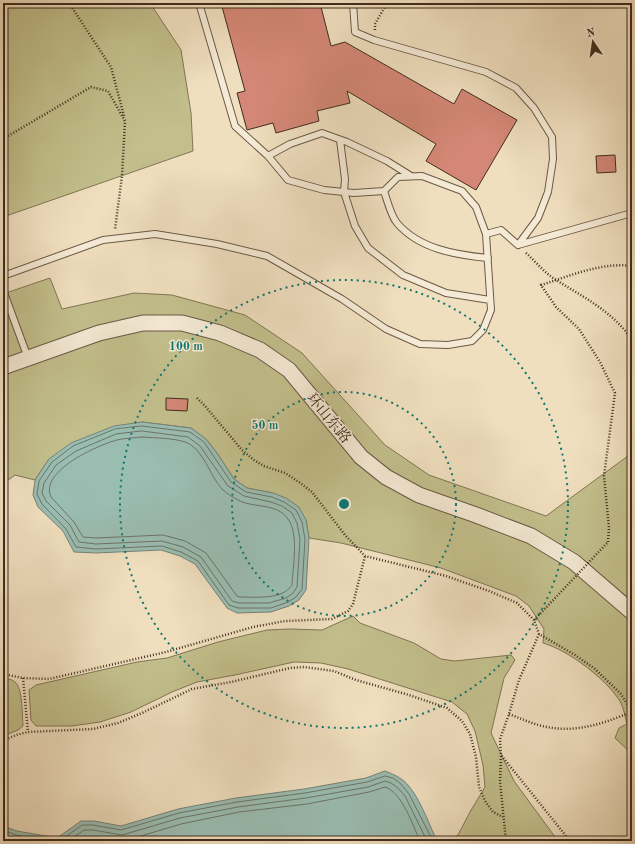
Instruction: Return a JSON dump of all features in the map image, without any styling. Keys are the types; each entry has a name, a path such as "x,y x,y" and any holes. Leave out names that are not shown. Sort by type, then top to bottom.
{"street":[{"name":"环山东路","path":"3,368 99,333 143,323 182,323 220,333 260,350 288,370 361,457 386,477 419,495 531,536 574,562 632,612"}],"lane":[{"path":"3,276 104,240 155,234 217,244 267,256 342,299 386,329 420,344 448,346 472,341 483,330 491,310 486,234 476,207 462,191 422,176 398,177 384,191 354,193 324,190 288,180 268,156 235,126 199,3"},
{"path":"353,3 355,32 374,40 486,72 516,88 534,108 552,137 553,159 548,192 538,218 518,245"},
{"path":"268,156 290,144 322,133 386,161 412,177"},
{"path":"340,140 344,192 355,226 368,248 403,275 446,293 490,300"},
{"path":"384,191 396,222 412,237 438,249 463,256 488,258"},
{"path":"518,245 632,213"},
{"path":"486,234 501,230 518,245"},
{"path":"3,290 28,358"}],"path":[{"path":"69,3 111,67 125,121 122,176 114,239"},
{"path":"374,40 375,24 387,3"},
{"path":"3,139 91,87 108,91 125,121"},
{"path":"518,245 552,277 581,294 609,314 632,340"},
{"path":"534,620 608,542 609,528 604,476 615,393 600,362 579,329 556,307 541,286 574,274 597,268 622,265 632,266"},
{"path":"197,398 242,450 254,460 264,466 285,473 300,482 312,492 345,535 364,556 446,576 489,591 516,603 534,620 539,634 575,655 595,669 621,694 632,712 604,723 572,729 547,727 509,714"},
{"path":"3,674 23,678 50,679 166,652 253,627 284,621 332,619 348,611 353,604 364,556"},
{"path":"506,841 500,781 500,740 519,680 539,634"},
{"path":"3,741 16,735 28,732 93,729 118,723 192,689 231,682 290,668 304,667 334,671 356,680 409,695 447,708 462,720 470,734 476,757 479,787 485,801 493,812 503,817"},
{"path":"23,678 28,732"},
{"path":"501,755 570,841"}],"shaded area":[{"path":"3,3 150,3 181,50 191,113 193,151 3,217"},
{"path":"50,278 62,309 134,293 172,295 245,315 302,353 385,445 429,475 546,516 632,453 632,754 615,738 619,728 627,724 622,705 615,694 597,676 575,659 564,652 543,643 544,629 529,606 516,596 441,568 341,543 309,538 306,520 273,493 247,488 234,479 206,439 191,428 142,422 49,459 35,480 15,475 3,484 3,294"},
{"path":"353,616 360,623 414,643 441,659 455,661 511,655 515,660 504,678 491,733 514,781 558,841 449,841 458,835 485,787 483,765 475,731 467,714 452,702 348,669 321,663 294,662 197,682 172,692 131,712 100,722 72,726 36,726 31,720 29,690 36,685 137,662 167,658 218,642 267,630 322,630"},
{"path":"3,678 12,680 18,685 21,696 23,726 18,730 3,736"}],"water":[{"path":"142,422 191,428 206,439 234,479 247,488 273,493 286,498 299,507 306,520 309,538 306,590 299,600 289,606 271,612 237,613 227,608 195,564 180,556 161,550 96,553 74,552 63,531 38,507 33,495 35,480 49,459 71,443 114,426"},
{"path":"385,771 395,775 409,786 423,809 437,841 3,841 3,826 17,831 57,838 81,821 94,821 121,826 178,809 236,798 304,789 366,778"}],"building":[{"path":"221,3 320,3 331,46 345,42 454,104 462,89 517,120 476,190 426,161 436,144 347,91 350,103 317,111 319,121 276,133 273,123 247,130 237,93 245,91"},
{"path":"615,155 616,172 597,173 596,156"},
{"path":"166,398 188,399 187,411 166,410"}]}
